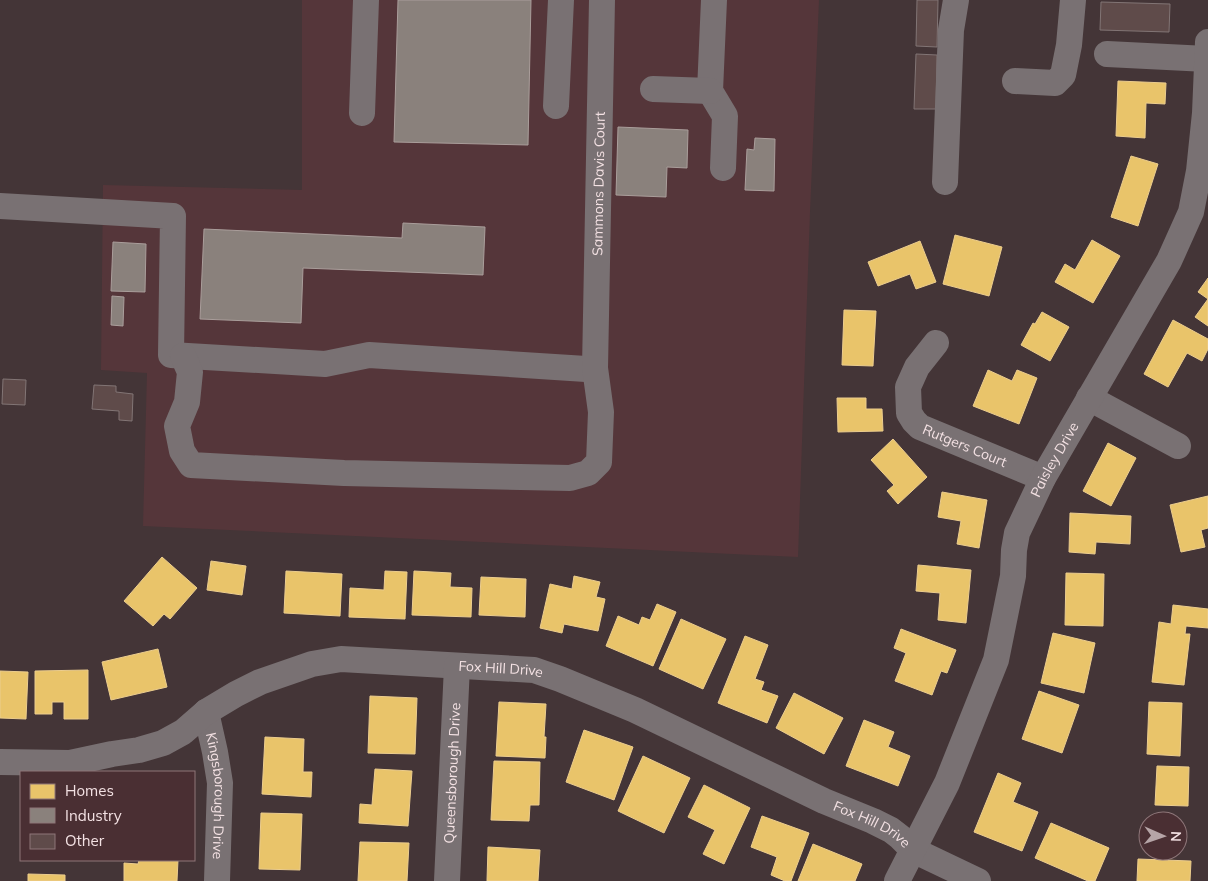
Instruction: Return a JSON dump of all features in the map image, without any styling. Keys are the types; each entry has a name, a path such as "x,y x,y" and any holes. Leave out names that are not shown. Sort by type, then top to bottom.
{"street":[{"path":"362,113 366,0"},
{"path":"556,106 561,0"},
{"name":"Sammons Davis Court","path":"183,356 190,372 187,402 177,426 182,451 191,465 344,473 570,478 588,473 599,462 601,412 595,368 602,0"},
{"path":"714,0 710,91 725,116 723,168"},
{"path":"945,182 952,30 956,0"},
{"path":"1016,81 1055,83 1063,75 1069,45 1073,0"},
{"path":"1107,54 1208,50"},
{"name":"Paisley Drive","path":"897,881 948,783 996,660 1013,576 1014,550 1018,533 1043,478 1169,261 1191,212 1199,171 1205,113 1208,50"},
{"path":"653,89 710,91"},
{"path":"0,206 173,216 171,355 325,364 369,355 567,368 595,368"},
{"name":"Rutgers Court","path":"936,343 917,367 908,387 909,413 914,421 920,427 1043,478"},
{"path":"1090,398 1178,446"},
{"name":"Fox Hill Drive","path":"0,762 70,763 139,750 163,743 183,732 206,712 260,682 312,664 340,658 534,670 560,678 635,710 824,801 873,821 891,830 913,850 978,881"},
{"name":"Queensborough Drive","path":"447,881 457,666"},
{"name":"Kingsborough Drive","path":"206,712 220,783 217,881"}],"shaded area":[{"path":"302,0 819,0 798,557 143,526 147,373 101,370 103,185 302,190"}],"building: Homes":[{"path":"1118,81 1166,83 1165,104 1146,103 1145,138 1116,136"},
{"path":"1131,156 1158,164 1138,226 1111,217"},
{"path":"955,235 1002,247 989,296 943,284"},
{"path":"1092,240 1120,256 1093,303 1055,282 1065,264 1075,270"},
{"path":"920,241 936,282 916,289 910,274 878,286 868,262"},
{"path":"1208,278 1208,299 1198,292"},
{"path":"1208,299 1208,326 1195,317"},
{"path":"844,310 876,311 873,366 842,365"},
{"path":"1042,312 1069,327 1050,361 1021,345 1033,323 1035,324"},
{"path":"1173,320 1208,339 1208,349 1202,361 1187,353 1168,387 1144,374"},
{"path":"988,370 1012,381 1017,370 1037,378 1019,424 973,406"},
{"path":"837,398 866,398 866,409 882,409 883,431 838,432"},
{"path":"893,439 927,477 898,504 887,491 894,485 871,460"},
{"path":"1108,443 1136,458 1111,506 1083,491"},
{"path":"942,492 987,500 979,548 957,544 961,521 938,517"},
{"path":"1208,496 1208,528 1201,530 1205,547 1181,552 1170,505"},
{"path":"1070,513 1131,516 1130,544 1096,542 1095,554 1069,552"},
{"path":"162,557 197,588 170,619 164,614 153,626 124,601"},
{"path":"211,561 246,566 242,595 207,590"},
{"path":"918,565 971,570 966,623 938,620 940,593 916,591"},
{"path":"286,571 342,574 340,616 284,613"},
{"path":"385,571 407,572 405,619 349,617 350,588 384,590"},
{"path":"414,571 451,573 450,587 472,588 471,617 412,615"},
{"path":"1066,573 1104,574 1103,626 1065,625"},
{"path":"574,576 600,582 596,597 605,599 598,631 564,624 562,633 540,628 550,584 572,589"},
{"path":"481,577 526,579 525,617 479,615"},
{"path":"657,604 676,612 653,666 606,646 618,616 639,625 642,617 650,620"},
{"path":"1173,605 1208,609 1208,628 1186,626 1185,634 1190,634 1184,685 1152,682 1159,622 1171,624"},
{"path":"681,619 726,639 703,689 659,669"},
{"path":"901,629 956,650 947,673 941,671 932,695 895,681 906,653 894,648"},
{"path":"1053,633 1095,643 1084,693 1041,683"},
{"path":"745,636 768,645 755,679 764,682 761,690 778,696 767,723 718,703"},
{"path":"158,649 167,687 111,700 102,662"},
{"path":"88,670 88,719 64,719 64,702 52,702 52,714 35,714 35,671"},
{"path":"0,671 28,672 26,719 0,718"},
{"path":"1039,691 1079,705 1062,753 1022,739"},
{"path":"794,693 843,718 824,754 776,728"},
{"path":"370,696 417,698 415,754 368,753"},
{"path":"499,702 546,704 545,758 496,756"},
{"path":"1149,702 1182,703 1180,756 1147,754"},
{"path":"864,720 894,732 888,747 910,756 898,786 846,766"},
{"path":"584,730 633,747 614,800 566,782"},
{"path":"265,737 304,739 303,772 312,772 311,797 262,794"},
{"path":"643,756 690,778 664,833 618,811"},
{"path":"494,761 540,762 539,805 530,805 529,821 491,820"},
{"path":"1157,766 1189,767 1188,806 1155,805"},
{"path":"375,769 412,771 408,826 359,823 360,804 372,805"},
{"path":"998,773 1021,783 1013,802 1038,812 1022,851 974,832"},
{"path":"704,785 750,808 724,864 703,854 715,830 688,817"},
{"path":"261,813 302,814 300,870 259,869"},
{"path":"762,816 809,833 791,881 785,881 771,875 777,857 751,847"},
{"path":"1051,823 1109,848 1095,881 1088,881 1035,858"},
{"path":"360,842 409,843 407,881 358,881"},
{"path":"813,844 862,864 855,881 798,881"},
{"path":"488,847 540,850 538,881 487,881"},
{"path":"1138,859 1138,861 1191,861 1190,881 1137,881"},
{"path":"139,861 178,861 177,881 124,881 124,863 138,864"},
{"path":"28,874 65,875 65,881 28,881"}],"building: Industry":[{"path":"398,0 531,0 528,145 394,142"},
{"path":"618,127 688,130 687,168 667,167 666,197 616,195"},
{"path":"755,138 775,139 774,191 745,190 747,149 754,150"},
{"path":"403,223 485,227 483,275 303,268 301,323 200,319 204,229 402,238"},
{"path":"113,242 146,244 145,292 111,291"},
{"path":"112,296 124,297 123,326 111,325"}],"building: Other":[{"path":"917,0 938,0 937,47 916,46"},
{"path":"1101,2 1170,4 1169,32 1100,30"},
{"path":"916,54 937,55 936,109 914,109"},
{"path":"3,379 26,380 25,405 2,404"},
{"path":"94,385 116,386 116,392 133,394 132,421 119,420 119,411 92,409"}]}
